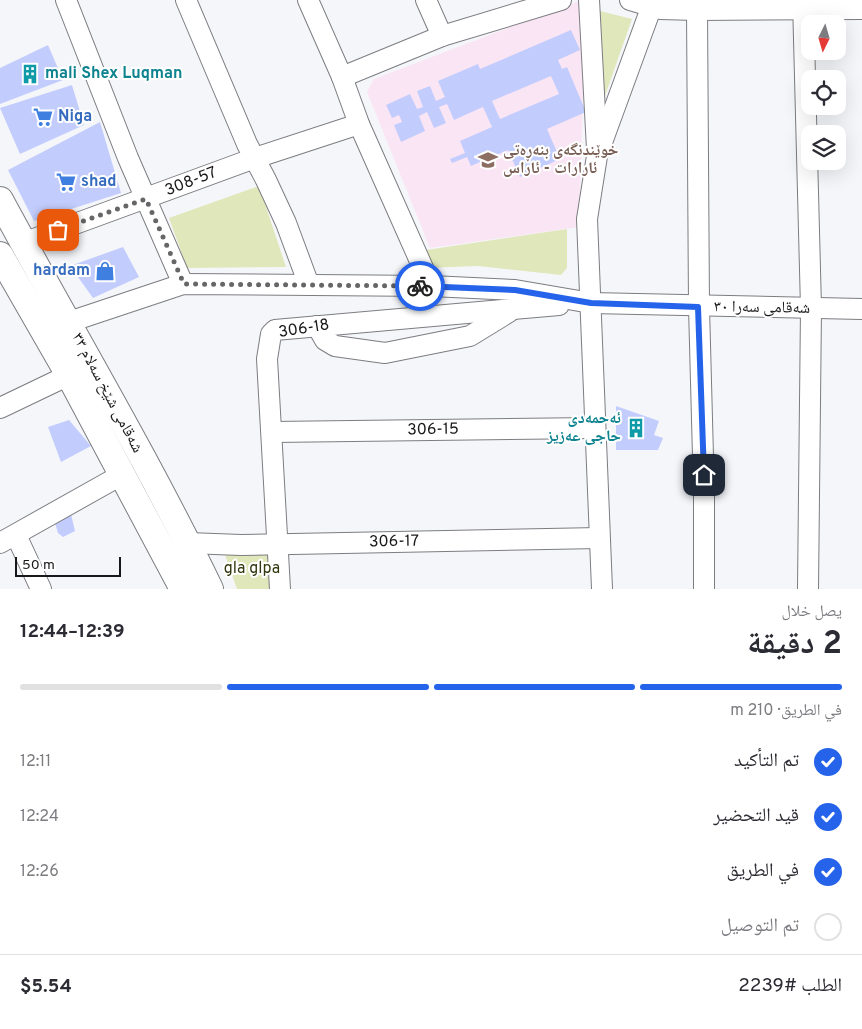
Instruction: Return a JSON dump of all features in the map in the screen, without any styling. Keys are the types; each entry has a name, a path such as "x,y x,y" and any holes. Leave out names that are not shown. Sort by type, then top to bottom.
{"main road":[{"name":"شەقامی شێخ سەلام ٣٣","path":"0,200 69,322 184,557 210,589"},
{"name":"شەقامی شێخ سەلام ٣٣","path":"3,266 69,374 154,534 184,557"},
{"path":"154,534 168,535 184,557"}],"street":[{"path":"66,0 128,158 184,284"},
{"path":"186,0 255,158 286,223 309,285"},
{"path":"308,0 342,77 359,124 431,286"},
{"path":"426,0 442,36"},
{"path":"342,77 442,36 561,0"},
{"path":"589,0 597,156"},
{"path":"630,0 697,10 804,4 862,8"},
{"path":"602,589 587,219 597,156 652,3"},
{"path":"804,4 811,308 808,589"},
{"path":"697,10 698,307 704,494 704,589"},
{"name":"308-57","path":"23,243 255,158 359,124"},
{"name":"شەقامی سەرا ٣٠","path":"69,322 184,284 431,286 515,290 591,303 698,307 862,309"},
{"name":"306-18","path":"280,589 276,544 273,432 267,359 271,334 275,330 591,303"},
{"path":"317,326 325,340 335,346 385,353 470,336 515,308"},
{"path":"0,408 69,374"},
{"name":"306-15","path":"273,432 594,428"},
{"path":"41,589 8,539 123,474"},
{"name":"306-17","path":"184,557 276,544 599,538"}],"shaded area":[{"name":"خوێندنگەی بنەڕەتی ئارارات - ئاراس","path":"586,0 579,227 430,248 367,92 374,79"}],"green space":[{"path":"592,9 632,19 600,110"},
{"path":"259,186 286,267 187,268 169,218"},
{"path":"567,229 567,268 561,275 478,266 426,268 419,251"},
{"name":"gla glpa","path":"272,547 276,589 237,589 223,549"}],"building":[{"path":"571,30 580,50 558,60 562,69 567,67 586,112 547,129 560,159 520,177 508,150 471,166 467,157 452,163 450,159 465,153 460,141 492,127 483,107 454,120 447,104 439,107 446,123 434,128 427,112 419,116 425,131 401,142 394,125 402,122 399,115 392,118 386,105 410,94 417,109 423,107 417,91 430,86 436,101 445,97 438,81 478,64 480,69","holes":["551,76 559,94 500,119 492,101"]},
{"name":"mali Shex Luqman","path":"48,45 63,80 0,104 0,68"},
{"name":"Niga","path":"72,85 84,125 20,154 0,108"},
{"name":"shad","path":"100,122 121,193 34,221 8,170"},
{"name":"hardam","path":"123,247 139,277 93,298 70,266"},
{"name":"ئەحمەدی حاجی عەزیز","path":"616,406 659,421 654,435 663,438 658,450 616,450"},
{"path":"69,420 91,446 61,462 48,427"},
{"path":"71,514 75,531 63,537 58,533 55,523"}],"way so far":[{"path":"58,230 146,199 184,284 420,286"}],"place":[{"name":"mali Shex Luqman","path":"30,74"},
{"name":"Niga","path":"43,117"},
{"name":"خوێندنگەی بنەڕەتی ئارارات - ئاراس","path":"488,160"},
{"name":"shad","path":"66,182"},
{"name":"hardam","path":"105,271"},
{"name":"ئەحمەدی حاجی عەزیز","path":"636,428"}],"route":[{"path":"420,286 515,290 591,303 698,307 704,475"}]}
